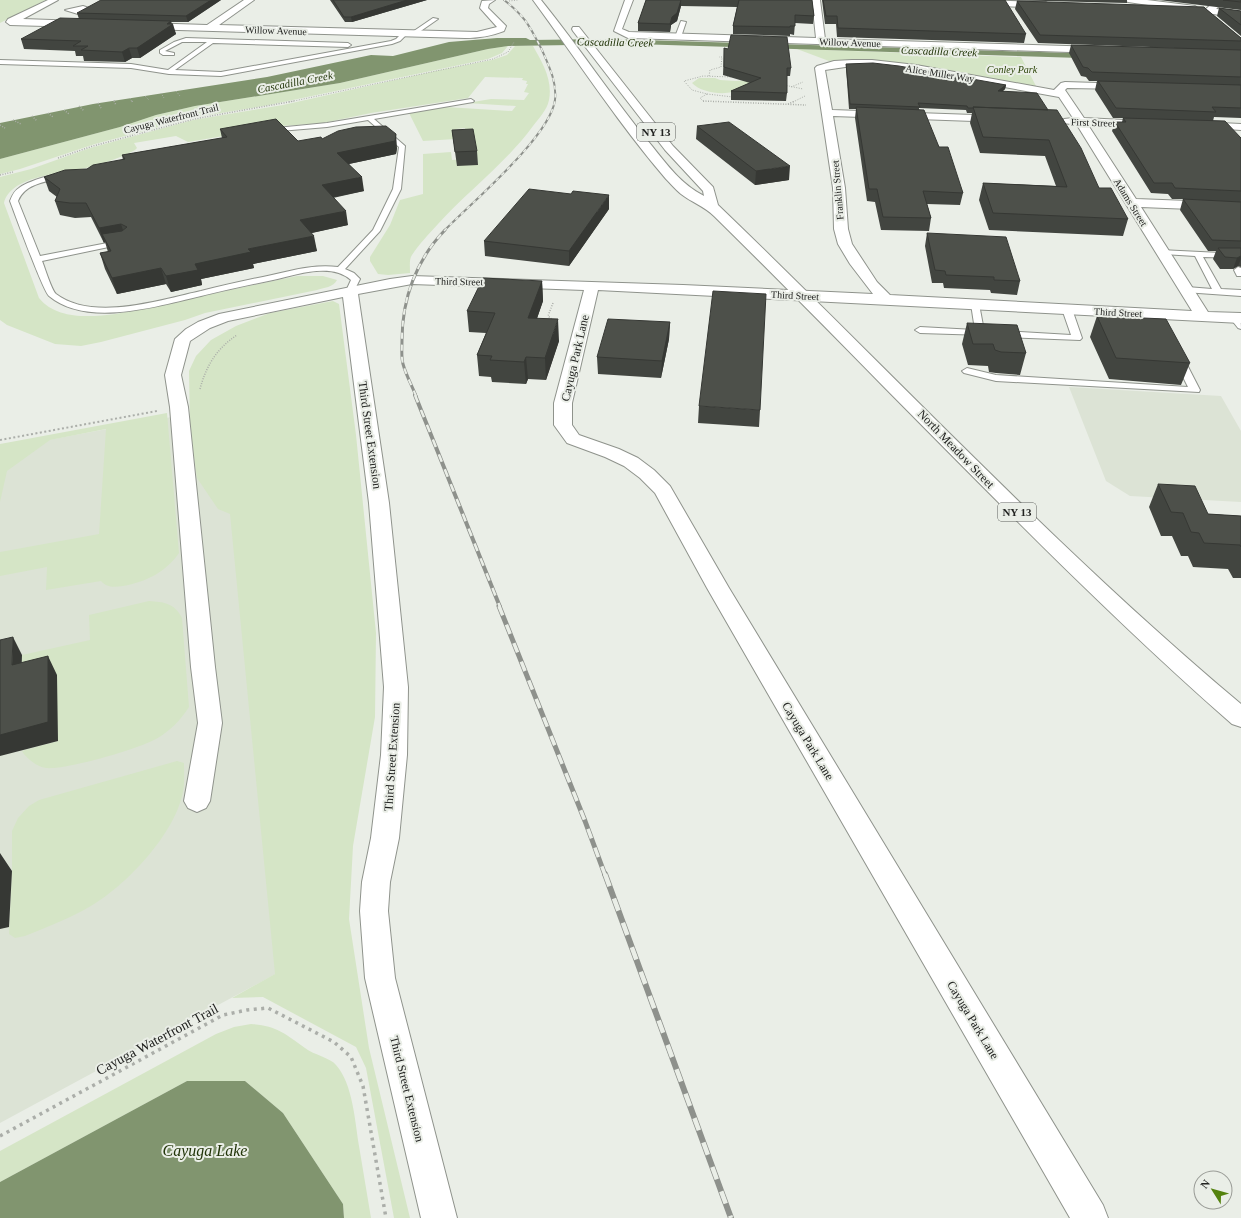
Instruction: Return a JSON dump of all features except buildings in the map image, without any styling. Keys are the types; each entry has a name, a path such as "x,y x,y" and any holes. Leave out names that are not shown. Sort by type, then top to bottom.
{"main road":[{"path":"0,26 54,0"},
{"path":"209,28 250,0"},
{"name":"Willow Avenue","path":"132,26 466,35 491,33 502,26 484,8 485,3 491,0"},
{"name":"North Meadow Street","path":"537,0 621,116 662,167 686,192 712,206 804,296 842,336 1088,581 1194,679 1241,718"},
{"name":"Willow Avenue","path":"629,0 618,32 628,35 1113,50"},
{"path":"816,0 821,42"},
{"path":"1128,0 1194,9 1211,15 1241,15"},
{"path":"1211,15 1221,0"},
{"path":"1005,2 1013,15"},
{"path":"969,3 1005,2 1058,5"},
{"path":"1119,7 1194,9"},
{"path":"11,21 89,24"},
{"name":"North Meadow Street","path":"569,22 578,31 669,148 709,190 712,206"},
{"path":"1029,40 1034,48"},
{"name":"Alice Miller Way","path":"820,68 832,63 852,62 899,66 1060,91"},
{"name":"Franklin Street","path":"820,68 839,188 841,229 845,244 872,286 885,299"},
{"path":"1060,91 1065,85 1138,87"},
{"name":"Adams Street","path":"1060,91 1203,316"},
{"path":"826,113 1012,119"},
{"name":"First Street","path":"1059,121 1158,124"},
{"path":"1188,125 1241,127"},
{"path":"1132,203 1241,207"},
{"name":"Third Street","path":"197,801 210,722 203,667 186,465 179,407 173,375 183,339 204,325 224,317 345,281 412,280 466,280 885,299 1067,309 1157,319 1203,316 1239,320"},
{"name":"Third Street Extension","path":"345,281 379,503 396,687 394,755 385,838 376,882 374,911 380,978 439,1218"},
{"name":"Cayuga Park Lane","path":"592,286 563,403 563,425 573,439 612,453 631,462 647,474 663,490 718,588 1090,1218"}],"lane":[{"path":"83,7 90,4"},
{"path":"0,62 131,66 146,70 221,74 392,42 434,19"},
{"path":"678,37 683,22"},
{"path":"146,70 209,28"},
{"path":"172,54 163,53 162,51 176,41 192,39 212,41 372,46"},
{"path":"169,72 212,41"},
{"path":"259,132 280,128 327,125 471,101"},
{"path":"67,175 29,185 21,189 15,197 15,205 51,294 57,300 67,305 95,309 129,308 309,270 345,281 376,231 397,189 402,146 369,118"},
{"path":"37,259 126,242"},
{"path":"1163,252 1230,258 1241,256"},
{"path":"1198,254 1218,292"},
{"path":"1187,290 1241,293"},
{"path":"975,304 980,333"},
{"path":"920,330 1077,338 1067,309"},
{"path":"967,371 996,378 1196,390 1174,351"}],"path":[{"name":"Cayuga Waterfront Trail","path":"58,158 93,146 194,119 269,106 493,59 504,55 510,49"},
{"path":"709,76 710,70 721,67 722,57 716,57"},
{"path":"732,77 709,76 684,81 692,90 707,94 739,98"},
{"path":"780,84 804,89"},
{"path":"176,91 180,96"},
{"path":"161,93 164,98"},
{"path":"707,94 700,98 704,102 812,105"},
{"path":"145,96 149,100"},
{"path":"788,104 805,96"},
{"path":"130,98 133,103"},
{"path":"742,103 740,101 746,99"},
{"path":"114,100 116,105"},
{"path":"98,103 101,108"},
{"path":"79,106 84,111"},
{"path":"64,110 69,114"},
{"path":"48,113 53,117"},
{"path":"32,116 37,121"},
{"path":"13,120 21,124"},
{"path":"0,125 5,128"},
{"path":"0,175 18,171"},
{"path":"553,302 548,316 553,321"},
{"path":"200,390 203,375 211,359 220,348 239,334"},
{"path":"0,440 159,411"},
{"name":"Cayuga Waterfront Trail","path":"0,1136 223,1014 268,1008 334,1042 351,1057 363,1086 386,1218"}],"shaded area":[{"path":"1069,387 1221,396 1241,431 1241,502 1130,496 1106,481"},
{"path":"225,407 294,964 0,1123 0,449"}],"green space":[{"path":"0,0 46,0 0,23"},
{"path":"508,46 502,53 488,59 269,105 196,117 95,144 20,169 0,174 0,159 120,127 156,115 195,106 340,83 488,49"},
{"path":"515,46 533,46 540,58 548,78 550,93 546,107 540,117 511,152 421,243 411,257 410,273 388,275 378,274 370,261 370,257 390,225 400,200 423,194 423,154 451,152 452,160 477,158 466,142 465,128 456,129 456,139 423,141 409,113 446,107 512,111 516,106 467,103 491,99 524,100 529,93 524,92 528,84 526,84 527,81 522,80 523,78 485,77 468,98 371,113 323,123 282,126 188,142 176,136 134,143 137,148 135,150 98,165 51,174 27,181 16,187 9,194 4,203 39,298 46,305 64,314 96,316 116,314 297,276 323,276 337,280 331,286 325,288 205,313 185,320 81,346 55,344 7,325 0,320 0,177 31,169 90,148 193,120 283,105 492,60 507,55"},
{"name":"Conley Park","path":"797,49 1021,57 1037,88 879,62 829,61"},
{"path":"699,78 715,78 720,80 736,81 748,80 753,83 735,91 717,93 700,89 692,83"},
{"path":"333,301 339,304 356,435 376,633 375,717 353,846 349,919 369,1048 410,1218 394,1218 366,1068 356,1047 263,997 232,998 275,974 230,514 218,509 197,478 190,427 189,371 196,356 211,340 236,326 270,313"},
{"path":"167,413 179,553 168,566 155,575 140,582 117,587 108,586 101,581 46,590 47,567 0,576 0,552 99,534 106,429 50,440 7,471 0,502 0,444"},
{"path":"149,601 164,603 172,606 182,618 189,707 186,712 166,733 147,743 119,753 56,768 46,768 32,762 22,751 58,741 21,684 22,655 90,640 89,615"},
{"path":"177,761 184,763 184,780 183,792 176,812 168,829 156,846 129,877 98,901 70,917 25,936 15,938 9,934 12,831 18,818 29,806 39,800"},
{"path":"251,1024 267,1026 280,1031 309,1050 334,1063 342,1073 350,1093 371,1218 344,1218 343,1204 283,1113 245,1081 187,1081 0,1182 0,1151 216,1034 234,1027"}],"water":[{"name":"Cascadilla Creek","path":"497,38 526,38 530,40 611,39 1235,58 1241,63 635,44 508,46 488,49 340,83 195,106 156,115 120,127 0,159 0,123 93,104 267,77 371,55 393,56 449,42"},
{"name":"Cayuga Lake","path":"187,1081 245,1081 283,1113 343,1204 344,1218 0,1218 0,1182"}],"railway":[{"path":"445,230 508,169 525,150 550,115 555,100 554,80 542,50 523,17 504,0"},
{"path":"416,396 402,358 405,310 408,295 419,267 426,254 445,230"},
{"path":"415,395 500,607"},
{"path":"499,606 605,875"},
{"path":"605,874 731,1218"}]}
